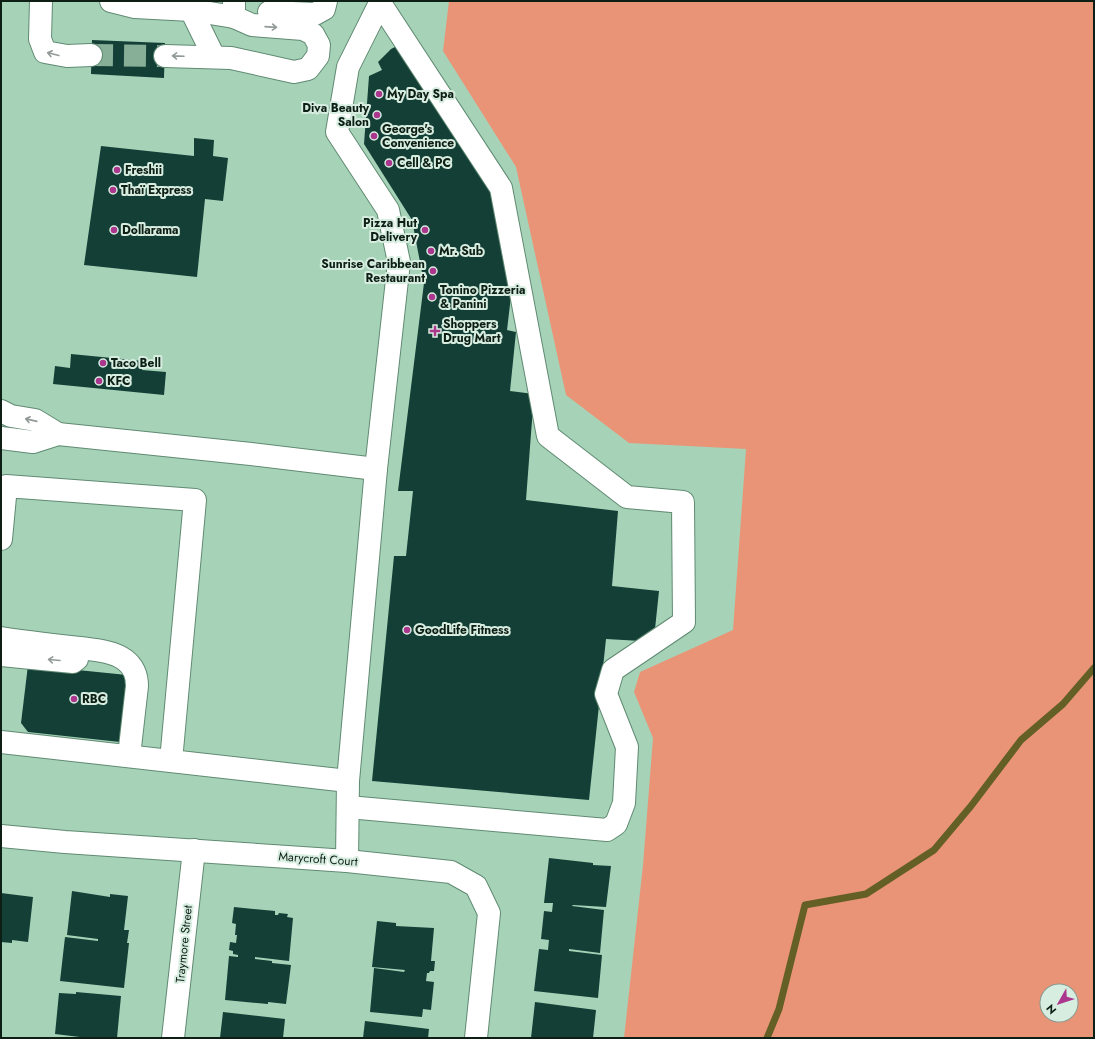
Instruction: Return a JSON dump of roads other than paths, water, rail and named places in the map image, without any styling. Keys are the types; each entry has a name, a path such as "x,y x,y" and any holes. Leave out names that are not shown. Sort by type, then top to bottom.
{"street":[{"path":"41,1 40,39 45,52 67,56 91,55"},
{"path":"110,1 191,10 234,9 315,14 324,9 326,1"},
{"path":"347,861 348,781 376,469 399,262 388,210 337,132 348,68 381,2"},
{"path":"348,806 607,830 616,824 624,804 627,747 606,694 613,670 684,622 683,502 627,497 548,436 502,188 381,2"},
{"path":"165,56 230,58 294,72 308,69 318,56 319,45 313,34 303,29 252,25 234,9"},
{"path":"191,10 214,57"},
{"path":"1,411 10,416 35,420 58,434"},
{"path":"1,438 33,442 58,434 251,454 376,469"},
{"path":"1,539 6,486 196,500 171,761"},
{"path":"1,638 114,654 124,659 132,666 137,676 137,686 129,756"},
{"path":"1,655 73,662 89,650"},
{"path":"1,742 348,781"},
{"name":"Marycroft Court","path":"1,836 65,842 347,861 451,872 476,886 489,913 476,1038"},
{"name":"Traymore Street","path":"174,1038 194,850"}],"waterway":[{"path":"767,1038 779,1009 805,905 866,894 934,850 971,806 1021,740 1063,704 1094,668"}],"tunnel":[{"path":"91,55 165,56"}],"place":[{"name":"My Day Spa","path":"379,94"},
{"name":"Diva Beauty Salon","path":"377,115"},
{"name":"George's Convenience","path":"374,136"},
{"name":"Cell & PC","path":"389,163"},
{"name":"Freshii","path":"117,170"},
{"name":"Thaï Express","path":"113,190"},
{"name":"Dollarama","path":"114,230"},
{"name":"Pizza Hut Delivery","path":"425,230"},
{"name":"Mr. Sub","path":"431,251"},
{"name":"Sunrise Caribbean Restaurant","path":"433,271"},
{"name":"Tonino Pizzeria & Panini","path":"432,297"},
{"name":"Shoppers Drug Mart","path":"435,331"},
{"name":"Taco Bell","path":"103,363"},
{"name":"KFC","path":"99,381"},
{"name":"GoodLife Fitness","path":"407,630"},
{"name":"RBC","path":"74,699"}]}
